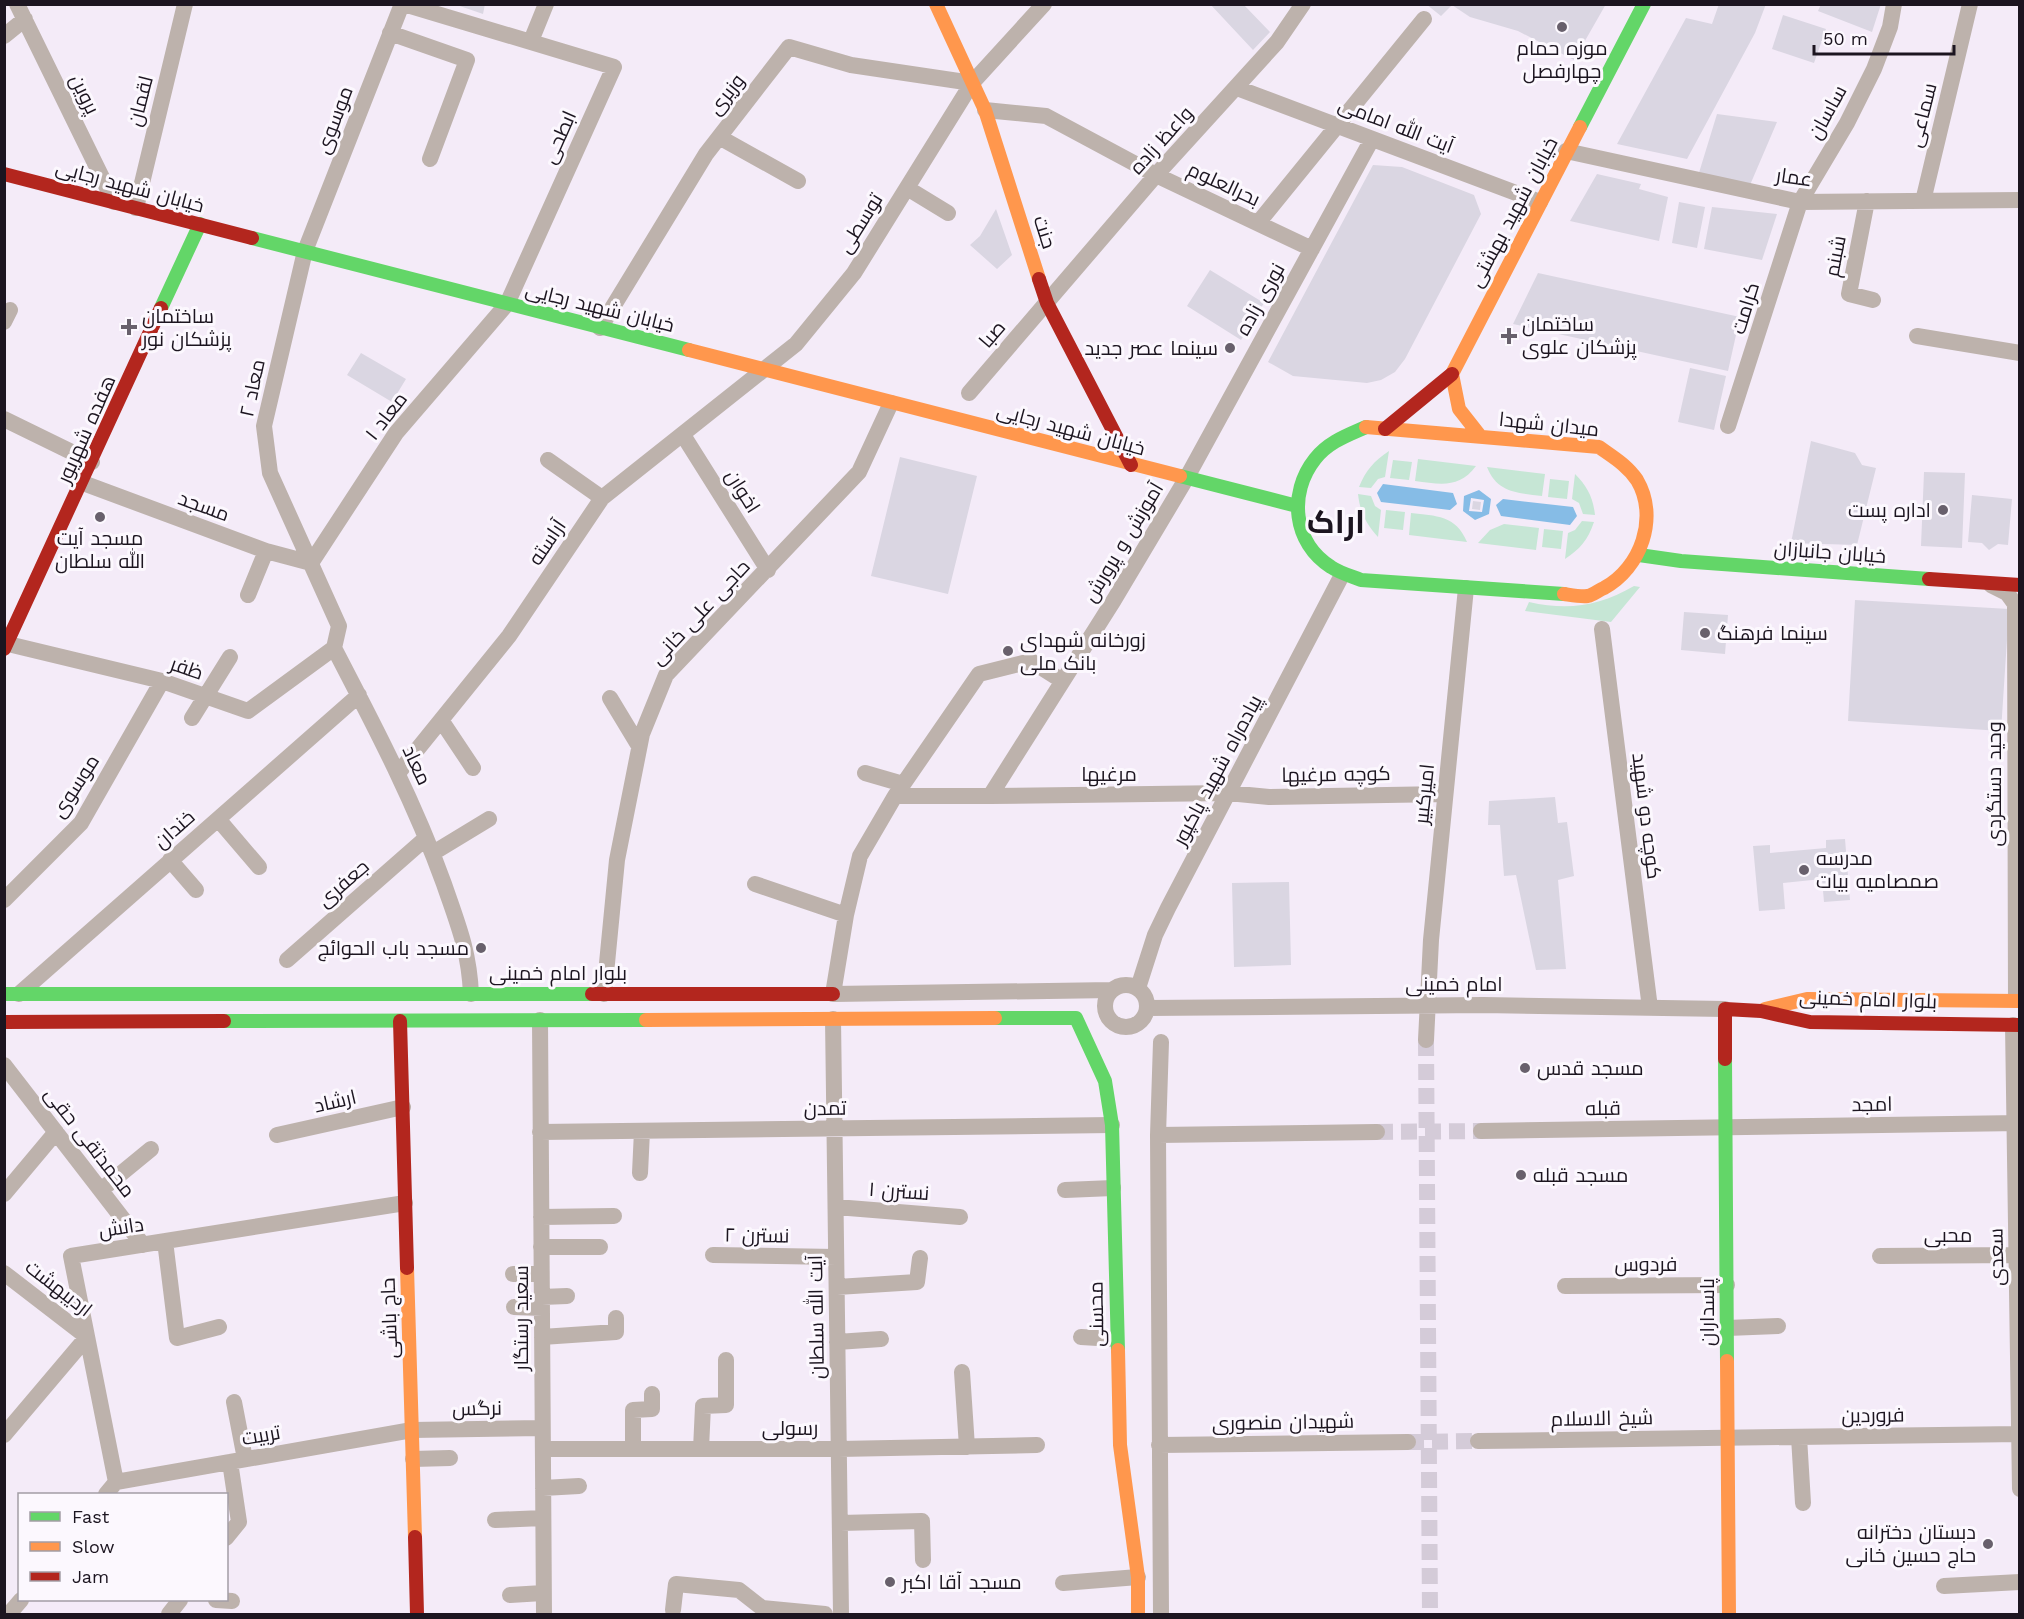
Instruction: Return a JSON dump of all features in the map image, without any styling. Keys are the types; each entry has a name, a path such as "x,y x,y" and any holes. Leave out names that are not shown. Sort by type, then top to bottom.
{"main road":[{"name":"جنت","path":"936,4 984,110 1047,303 1131,465"},
{"name":"خیابان شهید بهشتی","path":"1452,374 1644,4"},
{"name":"خیابان شهید رجایی","path":"4,174 1297,506"},
{"name":"هفده شهریور","path":"5,645 83,483 200,224"},
{"path":"1385,429 1452,374"},
{"path":"1452,374 1452,393 1458,410 1467,424 1481,437"},
{"name":"میدان شهدا","path":"1366,427 1481,437 1599,447 1613,453 1633,472 1646,503 1647,522 1639,555 1621,578 1588,596 1360,580 1342,575 1325,566 1312,553 1298,520 1297,506 1305,471 1322,449 1347,433 1366,427"},
{"name":"خیابان جانبازان","path":"1639,555 1681,561 1986,582 2019,580"},
{"name":"بلوار امام خمینی","path":"12,994 833,994"},
{"name":"بلوار امام خمینی","path":"1761,1011 1808,999 2018,1000"},
{"name":"امام خمینی","path":"1725,1009 1761,1011"},
{"name":"پاسداران","path":"1725,1009 1729,1614"},
{"name":"بلوار امام خمینی","path":"1761,1011 1810,1022 2016,1025"},
{"path":"4,1022 1076,1018"},
{"name":"محسنی","path":"1076,1018 1105,1081 1112,1125 1115,1339 1120,1445 1138,1577 1138,1614"},
{"name":"حاج باشی","path":"400,1021 417,1614"}],"street":[{"name":"لقمان","path":"136,208 185,4"},
{"name":"موسوی","path":"305,251 403,4"},
{"name":"ابطحی","path":"403,4 614,67 507,304"},
{"path":"531,41 546,4"},
{"name":"توسطی","path":"766,370 796,344 854,273 972,83 1044,4"},
{"name":"واعظ زاده","path":"1047,303 1156,175 1277,42 1303,4"},
{"name":"ساسان","path":"1800,202 1847,123 1874,69 1890,27 1894,4"},
{"name":"سماعی","path":"1923,201 1970,4"},
{"path":"4,36 20,9"},
{"name":"پروین","path":"20,9 114,202"},
{"path":"1258,223 1424,19"},
{"path":"390,33 467,60 430,159"},
{"name":"وزیری","path":"600,328 706,154 789,47 851,65 972,83"},
{"name":"آیت الله امامی","path":"1237,88 1540,202"},
{"name":"بحرالعلوم","path":"984,110 1046,116 1156,175 1312,249"},
{"path":"719,137 798,181"},
{"name":"نوری زاده","path":"1186,479 1372,139"},
{"name":"عمار","path":"1566,152 1800,202 2019,200"},
{"path":"907,188 948,213"},
{"name":"شبنم","path":"1867,201 1849,294 1874,300"},
{"name":"کرامت","path":"1728,426 1800,202"},
{"name":"معاد ۲","path":"305,251 264,426 270,473 311,563"},
{"name":"صبا","path":"969,393 1047,303"},
{"name":"معاد ۱","path":"311,563 396,433 507,304"},
{"path":"1917,336 2019,353"},
{"name":"آراسته","path":"399,772 509,636 602,498 766,370"},
{"name":"حاجی علی خانی","path":"604,994 617,860 639,746 666,675 859,472 891,403"},
{"path":"4,419 92,462"},
{"name":"اخوان","path":"683,435 768,570"},
{"path":"548,460 602,498"},
{"name":"آموزش و پرورش","path":"990,796 1061,680 1114,600 1186,479"},
{"name":"مسجد","path":"83,483 266,551 311,563"},
{"path":"248,595 266,551"},
{"path":"311,563 339,626 334,648"},
{"name":"پیاده‌راه شهید پاکپور","path":"1138,988 1155,935 1342,575"},
{"name":"وحید دستگردی","path":"1986,582 2007,593 2015,604 2018,1000"},
{"name":"امیرکبیر","path":"1426,1040 1445,794 1466,588"},
{"name":"کوچه دو شهید","path":"1602,629 1650,1008"},
{"name":"ظفر","path":"5,645 162,681 248,711 334,648"},
{"name":"معاد","path":"334,648 399,772 430,845 468,952 471,994"},
{"path":"192,718 230,657"},
{"path":"833,994 846,915 860,856 899,790 979,674 1031,661 1061,680"},
{"name":"موسوی","path":"4,900 81,823 162,681"},
{"name":"خندان","path":"12,994 359,696"},
{"path":"610,698 639,746"},
{"path":"441,720 473,768"},
{"path":"865,774 899,790 990,796"},
{"name":"کوچه مرغیها","path":"1228,793 1269,797 1445,794"},
{"name":"مرغیها","path":"990,796 1228,793"},
{"path":"218,819 259,867"},
{"name":"جعفری","path":"287,960 430,845 489,819"},
{"path":"170,860 196,890"},
{"path":"755,884 846,915"},
{"path":"1076,1018 1110,1020 1124,1028 1135,1026 1144,1018 1148,1008 1145,997 1138,988 1128,985 1112,990 1105,1004 1110,1020"},
{"name":"بلوار امام خمینی","path":"833,994 1112,990"},
{"name":"امام خمینی","path":"1148,1008 1427,1005 1725,1009"},
{"name":"آیت الله سلطان","path":"833,1019 841,1614"},
{"name":"سعید رستگار","path":"540,1020 544,1614"},
{"name":"سعدی","path":"2016,1025 2019,1488"},
{"path":"1161,1042 1158,1135 1161,1614"},
{"name":"محمدتقی حقی","path":"4,1065 143,1245"},
{"name":"ارشاد","path":"277,1135 403,1107"},
{"name":"امجد","path":"1726,1128 2017,1123"},
{"name":"تمدن","path":"540,1132 1112,1125"},
{"name":"قبله","path":"1481,1131 1726,1128"},
{"path":"640,1173 642,1131"},
{"path":"4,1194 56,1132"},
{"path":"1158,1135 1377,1132"},
{"path":"101,1190 151,1149"},
{"path":"1065,1190 1113,1188"},
{"name":"دانش","path":"111,1488 87,1337 71,1256 405,1203"},
{"name":"نسترن ۱","path":"836,1207 960,1217"},
{"path":"541,1217 614,1216"},
{"path":"165,1241 177,1338 219,1327"},
{"path":"541,1246 600,1247"},
{"name":"نسترن ۲","path":"713,1255 836,1257"},
{"name":"محبی","path":"1881,1256 2017,1256"},
{"path":"837,1287 916,1282 920,1258"},
{"name":"اردیبهشت","path":"4,1273 87,1337"},
{"path":"513,1274 541,1274"},
{"name":"فردوس","path":"1565,1286 1727,1284"},
{"path":"514,1307 567,1296"},
{"path":"542,1337 616,1332 616,1318"},
{"path":"1727,1328 1779,1326"},
{"path":"4,1435 87,1337"},
{"path":"1081,1337 1115,1339"},
{"path":"837,1342 881,1339"},
{"path":"701,1449 703,1406 726,1405 726,1360"},
{"path":"962,1372 967,1446"},
{"path":"633,1449 633,1410 652,1408 651,1394"},
{"path":"228,1536 239,1522 234,1402"},
{"name":"نرگس","path":"412,1430 542,1428"},
{"name":"تربیت","path":"111,1488 238,1461 412,1430"},
{"name":"فروردین","path":"1728,1438 2019,1434"},
{"path":"1798,1437 1803,1503"},
{"name":"شیخ الاسلام","path":"1478,1441 1728,1438"},
{"name":"شهیدان منصوری","path":"1159,1445 1408,1442"},
{"name":"رسولی","path":"543,1449 839,1449 1037,1445"},
{"path":"413,1460 450,1458"},
{"path":"543,1488 579,1486"},
{"path":"495,1520 543,1518"},
{"path":"840,1523 922,1521 922,1560"},
{"path":"1063,1583 1138,1577"},
{"path":"1944,1586 2019,1582"},
{"path":"673,1610 676,1584 739,1590 762,1608 825,1614"},
{"path":"510,1595 543,1593"},
{"path":"9,1614 19,1601"},
{"path":"169,1614 179,1601"}],"green space":[{"path":"1389,451 1385,477 1378,479 1371,488 1359,487 1371,466"},
{"path":"1418,459 1476,466 1456,482 1441,484 1415,481"},
{"path":"1393,460 1412,462 1409,480 1390,478"},
{"path":"1487,467 1545,474 1542,496 1502,487 1491,476"},
{"path":"1575,474 1589,492 1595,515 1583,514 1579,503 1572,499"},
{"path":"1550,479 1569,481 1567,499 1548,497"},
{"path":"1358,494 1371,496 1375,506 1381,510 1378,537 1364,517"},
{"path":"1386,510 1405,512 1403,530 1384,528"},
{"path":"1411,513 1444,518 1457,526 1467,542 1409,535"},
{"path":"1582,521 1594,522 1583,544 1565,559 1568,533 1575,530"},
{"path":"1504,524 1539,528 1536,550 1478,543 1490,530"},
{"path":"1544,529 1563,531 1561,549 1542,547"},
{"path":"1634,586 1640,587 1611,622 1525,611 1529,602 1557,606 1583,605 1608,598"}],"water":[{"path":"1383,484 1453,493 1457,504 1450,510 1381,502 1377,493"},
{"path":"1479,490 1491,499 1489,514 1475,520 1463,511 1464,496","holes":["1471,498 1484,500 1482,512 1469,511"]},
{"path":"1503,499 1573,507 1577,516 1570,525 1501,516 1496,505"}],"building":[{"path":"454,4 485,4 483,14"},
{"path":"1210,4 1243,4 1270,32 1253,50"},
{"path":"1426,4 1606,4 1574,60 1518,31 1470,17 1452,5 1441,16"},
{"path":"1719,4 1766,4 1755,33 1687,159 1617,144 1686,18 1712,24"},
{"path":"1821,4 1881,4 1872,32 1818,11"},
{"path":"1783,15 1826,29 1814,63 1772,49"},
{"path":"1717,114 1777,122 1750,185 1698,176"},
{"path":"1373,165 1402,167 1474,195 1481,214 1405,359 1395,372 1381,380 1367,383 1293,376 1268,362"},
{"path":"1597,174 1641,184 1639,189 1668,197 1659,241 1570,221"},
{"path":"1679,202 1705,207 1697,248 1672,243"},
{"path":"1712,207 1777,214 1762,260 1704,249"},
{"path":"996,209 1012,255 997,269 970,245 980,236"},
{"path":"1210,270 1264,303 1241,340 1187,306"},
{"path":"1538,273 1740,317 1728,371 1513,324"},
{"path":"361,353 406,379 392,402 347,375"},
{"path":"1690,368 1726,376 1714,430 1678,422"},
{"path":"1811,441 1855,453 1862,465 1876,468 1857,545 1791,543"},
{"path":"900,457 977,476 948,594 871,576"},
{"name":"اداره پست","path":"1924,472 1965,473 1962,548 1921,546"},
{"path":"1972,495 2012,499 2008,545 1998,544 1989,550 1982,543 1968,542"},
{"path":"1473,501 1481,502 1480,510 1472,509"},
{"path":"1855,600 2009,609 2001,731 1848,721"},
{"name":"سینما فرهنگ","path":"1684,612 1728,615 1725,654 1681,650"},
{"path":"1555,797 1558,823 1567,822 1574,876 1558,880 1566,969 1536,970 1516,875 1504,876 1500,825 1488,825 1489,801"},
{"path":"1845,839 1850,900 1824,902 1822,879 1783,883 1785,909 1759,911 1753,846 1770,845 1770,853 1826,848 1826,840"},
{"path":"1289,882 1291,965 1234,967 1232,883"}],"tunnel":[{"path":"1426,1040 1430,1614"},
{"path":"1377,1132 1481,1131"},
{"path":"1408,1442 1478,1441"}],"traffic: fast":[{"path":"1580,127 1644,4"},
{"path":"161,308 200,224"},
{"path":"252,238 689,350"},
{"path":"1366,427 1326,448 1306,472 1298,502 1299,517 1302,531 1318,557 1334,569 1361,580 1564,594"},
{"path":"1180,476 1297,506"},
{"path":"1639,555 1681,561 1929,579"},
{"path":"4,994 592,994"},
{"path":"995,1018 1076,1018 1105,1081 1112,1125 1118,1350"},
{"path":"224,1021 646,1020"},
{"path":"1725,1059 1727,1361"}],"traffic: slow":[{"path":"936,4 985,110 1039,279"},
{"path":"1481,437 1459,409 1452,374 1580,127"},
{"path":"689,350 1180,476"},
{"path":"1366,427 1599,447 1624,466 1637,480 1646,510 1646,525 1637,555 1617,579 1594,594 1585,596 1564,594"},
{"path":"1765,1009 1807,999 2020,1001"},
{"path":"646,1020 995,1018"},
{"path":"407,1268 415,1537"},
{"path":"1118,1350 1120,1445 1138,1577 1138,1614"},
{"path":"1727,1361 1729,1614"}],"traffic: jam":[{"path":"4,174 252,238"},
{"path":"1039,279 1047,303 1131,465"},
{"path":"4,649 161,308"},
{"path":"1385,429 1452,374"},
{"path":"1929,579 2020,585"},
{"path":"592,994 833,994"},
{"path":"1725,1059 1725,1009 1761,1011 1810,1022 2020,1025"},
{"path":"4,1022 224,1021"},
{"path":"400,1021 407,1268"},
{"path":"415,1537 417,1614"}],"place":[{"name":"موزه حمام چهارفصل","path":"1562,27"},
{"name":"ساختمان پزشکان نور","path":"129,327"},
{"name":"ساختمان پزشکان علوی","path":"1509,336"},
{"name":"سینما عصر جدید","path":"1230,348"},
{"name":"اداره پست","path":"1943,510"},
{"name":"مسجد آیت الله سلطان","path":"100,517"},
{"name":"سینما فرهنگ","path":"1705,633"},
{"name":"زورخانه شهدای بانک ملی","path":"1008,651"},
{"name":"مدرسه صمصامیه بیات","path":"1804,870"},
{"name":"مسجد باب الحوائج","path":"481,948"},
{"name":"مسجد قدس","path":"1525,1068"},
{"name":"مسجد قبله","path":"1521,1175"},
{"name":"دبستان دخترانه حاج حسین خانی","path":"1988,1544"},
{"name":"مسجد آقا اکبر","path":"890,1582"}],"district":[{"name":"اراک","path":"1336,522"}]}
